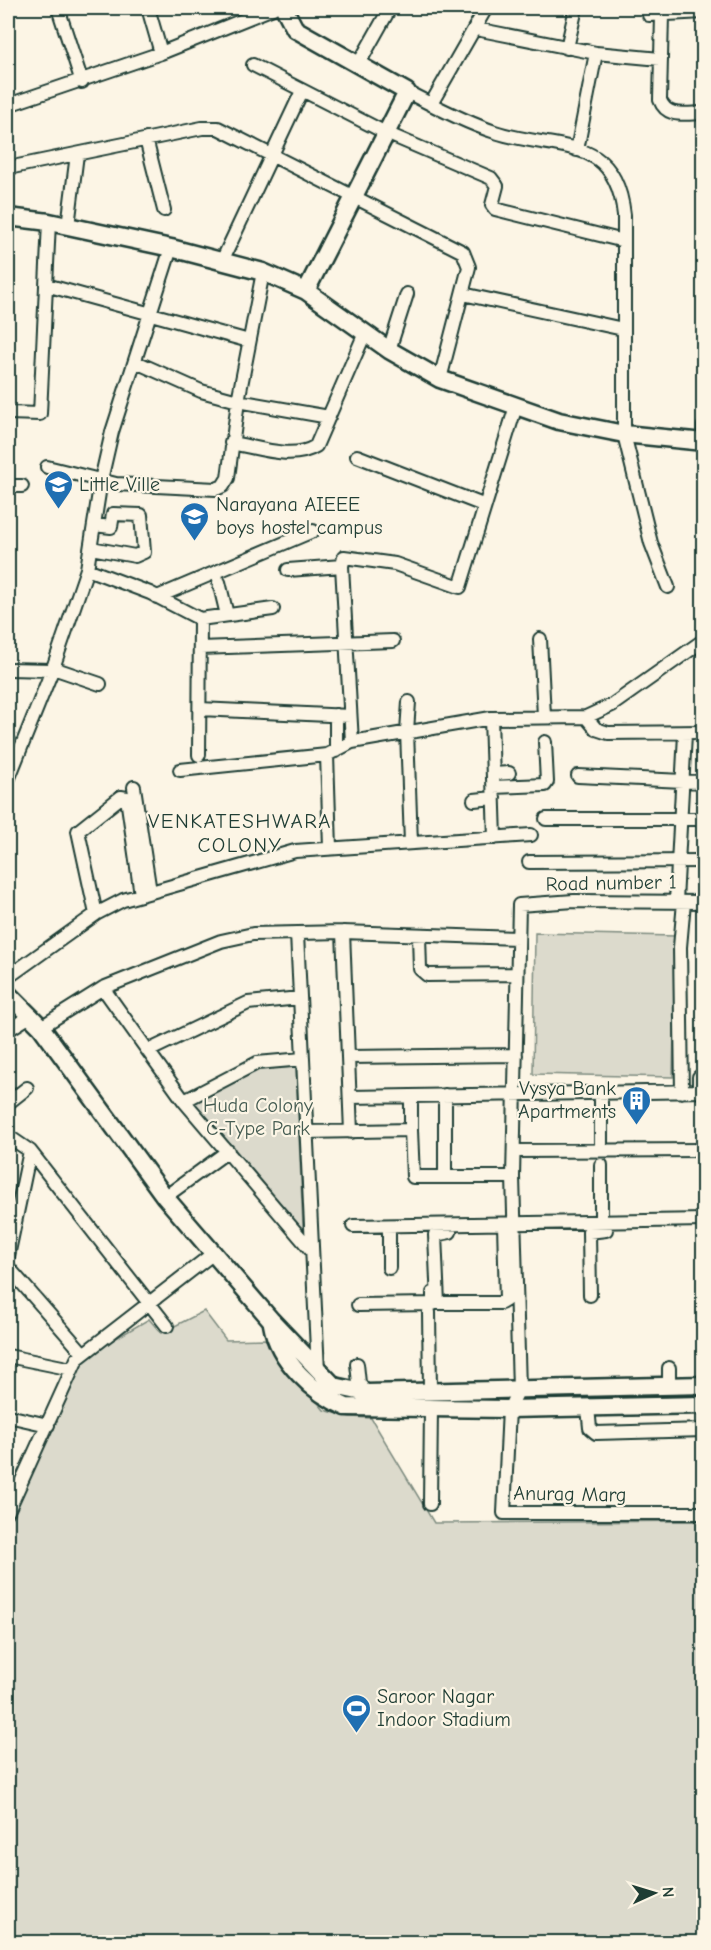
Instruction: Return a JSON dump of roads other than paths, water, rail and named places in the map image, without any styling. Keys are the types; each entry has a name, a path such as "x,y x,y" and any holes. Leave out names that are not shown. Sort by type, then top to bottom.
{"street":[{"path":"58,8 82,82"},
{"path":"148,8 161,53"},
{"path":"8,105 82,82 273,8"},
{"path":"358,65 390,8"},
{"path":"431,104 486,8"},
{"path":"567,48 576,8"},
{"path":"290,11 295,30 406,92 496,132 589,153 611,170 620,189 624,241 622,329 624,434 652,547 668,587"},
{"path":"704,12 656,15 660,59 660,100 663,109 672,114 704,113"},
{"path":"476,28 596,53 660,59"},
{"path":"577,150 596,53"},
{"path":"253,65 386,133 491,178 497,186 492,206 495,209 624,241"},
{"path":"222,261 302,92"},
{"path":"306,291 406,92"},
{"path":"8,168 146,139 209,127 218,128 463,252 469,267 440,379"},
{"path":"146,139 164,210"},
{"path":"68,226 77,154"},
{"path":"8,217 49,222 171,248 263,272 306,291 389,350 440,379 559,421 624,434 703,442"},
{"path":"8,413 40,414 49,222"},
{"path":"8,780 52,669 87,569 101,480 112,432 171,248"},
{"path":"47,467 116,484 216,489 223,486 228,478 238,401 263,272"},
{"path":"46,285 249,341"},
{"path":"389,350 407,294"},
{"path":"463,294 622,329"},
{"path":"231,443 292,453 309,451 316,446 364,333"},
{"path":"136,362 201,391 238,401 329,417"},
{"path":"352,742 342,566 344,557 395,564 460,587 483,505 516,406"},
{"path":"704,426 704,462"},
{"path":"357,456 483,505"},
{"path":"8,486 22,486"},
{"path":"90,548 135,556 144,552 141,515 113,514 111,528 94,525"},
{"path":"158,597 313,531"},
{"path":"288,570 342,566"},
{"path":"87,569 158,597 200,619 273,609"},
{"path":"219,582 226,615"},
{"path":"199,755 200,619"},
{"path":"540,639 544,716"},
{"path":"200,648 393,640"},
{"path":"180,770 332,753 352,742 491,718 586,717 612,705 704,640"},
{"path":"8,669 52,669 100,684"},
{"path":"409,702 407,731 411,843"},
{"path":"200,709 350,716"},
{"path":"330,848 332,753 336,715"},
{"path":"586,717 596,729 608,733 686,734 704,732"},
{"path":"491,718 495,838"},
{"path":"682,1092 678,861 686,734"},
{"path":"474,800 507,786 544,785 547,782 545,741"},
{"path":"493,774 508,773 507,786"},
{"path":"578,776 704,782"},
{"path":"134,787 146,893"},
{"path":"96,914 78,831 121,797 127,798 146,893"},
{"path":"546,819 704,819"},
{"path":"8,977 96,914 146,893 295,851 531,835"},
{"path":"529,862 704,861"},
{"name":"Road number 1","path":"518,938 519,905 574,902 704,902"},
{"path":"343,932 351,1132"},
{"path":"8,1030 37,1021 103,988 221,941 254,933 343,932 518,938 514,1151 507,1227 505,1302 438,1303 437,1233 507,1227 601,1222 632,1227"},
{"path":"297,934 318,1371"},
{"path":"419,935 420,969 427,975 518,974"},
{"path":"103,988 184,1101 311,1250"},
{"path":"8,994 37,1021 165,1197 215,1252 271,1320 334,1386 367,1400 431,1408 704,1406"},
{"path":"148,1051 248,1003 300,998"},
{"path":"348,1058 516,1055"},
{"path":"184,1101 257,1063 303,1059"},
{"path":"350,1097 701,1092 699,1077"},
{"path":"8,1103 27,1088"},
{"path":"601,1093 601,1143"},
{"path":"445,1095 445,1177"},
{"path":"411,1096 413,1177 513,1177"},
{"path":"306,1132 411,1130"},
{"path":"8,1136 30,1151 167,1326"},
{"path":"165,1197 228,1150"},
{"path":"514,1151 704,1150"},
{"path":"8,1256 30,1151"},
{"path":"601,1165 601,1222"},
{"path":"590,1295 589,1232 704,1220"},
{"path":"353,1226 507,1227"},
{"path":"389,1226 389,1268"},
{"path":"358,1305 433,1304 432,1226"},
{"path":"507,1227 519,1389 509,1409"},
{"path":"8,1511 72,1369 82,1352 215,1252"},
{"path":"8,1267 82,1352"},
{"path":"429,1312 430,1390"},
{"path":"271,1320 274,1336 288,1358 318,1391 346,1407 367,1400 430,1390 519,1389 669,1377 704,1385"},
{"path":"8,1356 72,1369"},
{"path":"357,1364 358,1383 367,1400"},
{"path":"430,1504 431,1408"},
{"path":"588,1408 590,1428 596,1433 704,1430"},
{"name":"Anurag Marg","path":"509,1409 504,1513 704,1513"},
{"path":"8,1416 48,1425"},
{"path":"8,1480 21,1482"}],"place":[{"name":"Little Ville","path":"58,510"},
{"name":"Narayana AIEEE boys hostel campus","path":"195,542"},
{"name":"Vysya Bank Apartments","path":"637,1126"},
{"name":"Saroor Nagar Indoor Stadium","path":"356,1734"}],"district":[{"name":"VENKATESHWARA COLONY","path":"240,833"}],"park label":[{"name":"Huda Colony C-Type Park","path":"258,1116"}]}
